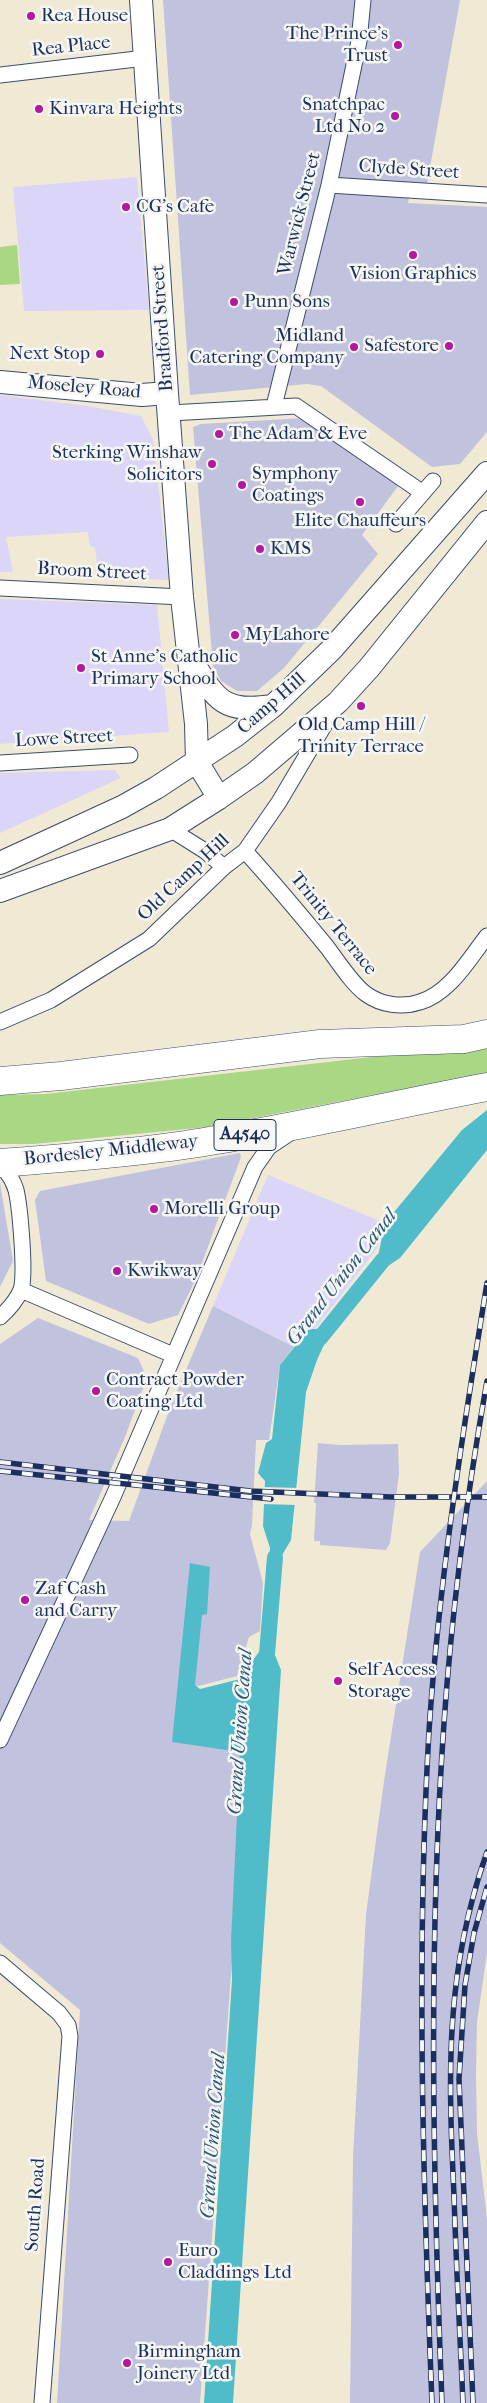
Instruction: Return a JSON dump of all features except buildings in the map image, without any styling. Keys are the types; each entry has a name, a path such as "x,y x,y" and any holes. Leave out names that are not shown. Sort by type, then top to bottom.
{"highway":[{"path":"0,1081 61,1076 320,1044 464,1039 487,1034"},
{"name":"Bordesley Middleway","path":"0,1164 94,1156 185,1145 310,1124 487,1087"}],"main road":[{"name":"Bradford Street","path":"141,0 182,597 196,724 197,762"},
{"name":"Moseley Road","path":"0,382 142,395 169,403"},
{"name":"Camp Hill","path":"0,862 122,806 197,762 235,736 273,706 332,649 487,473"},
{"path":"0,891 170,829 219,798 276,756 338,702 369,668 487,522"},
{"name":"Bradford Street","path":"189,656 212,693 232,707 252,709 273,706"},
{"path":"197,762 219,798"}],"street":[{"name":"Warwick Street","path":"274,406 329,185 359,41 363,0"},
{"name":"Rea Place","path":"0,74 146,58"},
{"name":"Clyde Street","path":"329,185 487,195"},
{"path":"169,403 296,406 423,492"},
{"path":"396,524 433,481"},
{"name":"Broom Street","path":"0,588 182,597"},
{"name":"Old Camp Hill","path":"0,1022 51,1000 149,939 224,867 245,851 279,802 338,702"},
{"name":"Lowe Street","path":"0,762 130,755"},
{"path":"170,829 205,851 224,867"},
{"name":"Trinity Terrace","path":"245,851 288,899 364,993 382,1003 402,1005 420,1002 432,997 453,980 487,936"},
{"path":"0,1740 113,1497 255,1167 269,1147 281,1138 310,1124"},
{"path":"0,1164 11,1176 16,1191 23,1274 21,1290 7,1311 0,1317"},
{"path":"21,1290 173,1354"},
{"name":"South Road","path":"0,1963 59,2013 68,2024 70,2036 42,2403"}],"shaded area":[{"path":"163,0 460,0 427,184 412,184 408,203 487,207 487,432 460,464 432,467 321,386 307,384 190,395"},
{"path":"137,177 149,310 24,311 13,187"},
{"path":"0,395 88,406 141,416 153,439 169,580 99,577 95,548 90,546 88,532 6,537 13,572 0,572"},
{"path":"304,418 401,482 362,535 378,554 284,668 257,691 237,691 221,681 213,666 193,427 201,424"},
{"name":"St Anne's Catholic Primary School","path":"0,599 157,605 169,732 0,744"},
{"path":"115,770 121,778 0,833 0,773"},
{"path":"240,1153 241,1157 196,1279 178,1315 149,1324 46,1281 35,1200 40,1191"},
{"path":"268,1175 385,1223 381,1240 375,1251 315,1329 309,1329 294,1347 213,1306"},
{"path":"0,1183 13,1261 0,1287"},
{"path":"213,1306 294,1347 280,1365 269,1440 256,1440 250,1534 263,1583 260,1631 249,1637 237,1676 187,1689 248,1739 200,2403 57,2403 80,2010 0,1943 0,1344 38,1318 138,1358 147,1378 125,1437 89,1520 129,1521 170,1408"},
{"path":"318,1443 340,1445 398,1444 399,1474 390,1543 386,1550 320,1545 320,1541 314,1541 316,1503 314,1503"},
{"path":"487,1481 487,1953 477,2022 476,2072 477,2133 487,2219 487,2403 350,2403 353,2157 366,1914 384,1781 420,1552"}],"green space":[{"path":"17,245 20,284 0,285 0,247"},
{"path":"487,1044 487,1073 207,1127 34,1144 0,1144 0,1095 45,1094"}],"water":[{"path":"487,1110 487,1150 400,1258 370,1278 377,1261 385,1223 462,1130"},
{"path":"335,1321 317,1360 306,1392 291,1540 278,1562 276,1575 273,1577 269,1575 270,1548 263,1526 265,1481 258,1473 266,1443 272,1439 280,1365 309,1329 321,1329"},
{"path":"190,1563 210,1567 207,1614 202,1615 195,1685 200,1689 240,1679 265,1643 265,1633 272,1633 271,1645 281,1670 233,2403 204,2403 232,1980 231,1941 240,1752 172,1742"}],"pier":[{"path":"262,1487 299,1488 297,1505 261,1504"}],"waterway":[{"name":"Grand Union Canal","path":"320,1338 383,1260"},
{"name":"Grand Union Canal","path":"267,1654 275,1557"}],"railway":[{"path":"432,2403 422,2067 423,1899 429,1731 445,1562 487,1283"},
{"path":"442,2403 434,2148 434,1978 439,1808 447,1680 456,1594 473,1466 487,1381"},
{"path":"0,1462 250,1491 391,1497 487,1497"},
{"path":"0,1471 271,1499"},
{"path":"463,2403 451,2106 452,2022 463,1938 473,1896 487,1852"},
{"path":"473,2403 459,2079 465,1985 474,1933 487,1887"}],"place":[{"name":"Rea House","path":"31,16"},
{"name":"The Prince's Trust","path":"398,45"},
{"name":"Kinvara Heights","path":"39,109"},
{"name":"Snatchpac Ltd No 2","path":"395,116"},
{"name":"CG's Cafe","path":"126,207"},
{"name":"Vision Graphics","path":"413,255"},
{"name":"Punn Sons","path":"234,302"},
{"name":"Safestore","path":"449,346"},
{"name":"Midland Catering Company","path":"354,347"},
{"name":"Next Stop","path":"100,354"},
{"name":"The Adam & Eve","path":"219,434"},
{"name":"Sterking Winshaw Solicitors","path":"212,464"},
{"name":"Symphony Coatings","path":"242,485"},
{"name":"Elite Chauffeurs","path":"360,502"},
{"name":"KMS","path":"260,549"},
{"name":"MyLahore","path":"235,635"},
{"name":"St Anne's Catholic Primary School","path":"81,668"},
{"name":"Old Camp Hill / Trinity Terrace","path":"361,706"},
{"name":"Morelli Group","path":"154,1209"},
{"name":"Kwikway","path":"117,1271"},
{"name":"Contract Powder Coating Ltd","path":"96,1391"},
{"name":"Zaf Cash and Carry","path":"25,1600"},
{"name":"Self Access Storage","path":"338,1681"},
{"name":"Euro Claddings Ltd","path":"168,2262"},
{"name":"Birmingham Joinery Ltd","path":"127,2363"}]}
